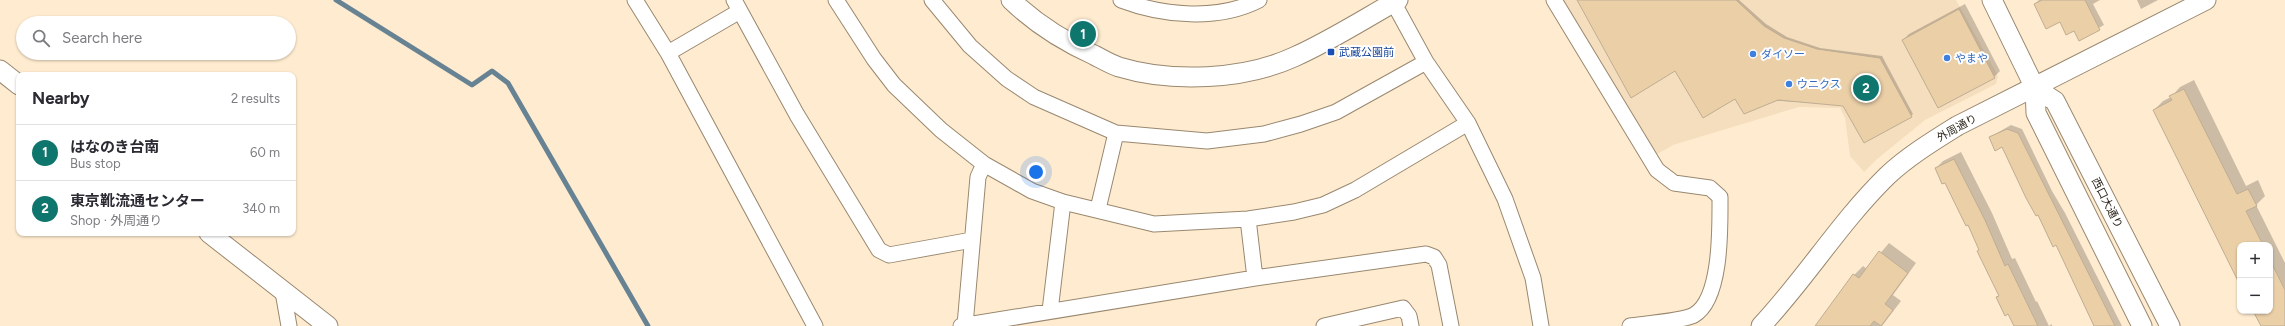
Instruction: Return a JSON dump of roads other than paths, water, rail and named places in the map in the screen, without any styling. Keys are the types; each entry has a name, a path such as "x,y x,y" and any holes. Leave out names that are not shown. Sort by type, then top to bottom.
{"street":[{"path":"635,0 668,53 815,326"},
{"path":"836,0 874,59 894,85 941,130 984,164 1032,191 1063,202 1098,209 1154,224 1248,218 1294,212 1323,205 1366,184 1468,123"},
{"path":"932,0 970,46 1007,79 1034,97 1116,133 1207,141 1264,134 1301,124 1336,112 1426,62"},
{"path":"1011,0 1028,16 1066,42 1118,67 1162,75 1214,77 1251,71 1294,57 1395,1 1426,62 1468,123 1505,199 1533,278 1541,326"},
{"path":"1121,0 1171,13 1207,13 1258,0"},
{"path":"1554,0 1657,170 1674,183 1710,188 1720,197 1719,254 1704,307 1692,316 1630,326"},
{"name":"西口大通り","path":"1992,0 2035,88 2036,113 2142,326"},
{"name":"外周通り","path":"1761,326 1787,298 1859,206 1888,175 1957,126 2035,88 2206,0"},
{"path":"668,53 737,5 798,115 879,250 889,255 972,240"},
{"path":"0,70 16,83"},
{"name":"西口大通り","path":"2035,88 2055,101 2170,326"},
{"path":"1098,209 1116,133"},
{"path":"984,164 978,177 963,325 1255,278 1426,254 1434,257 1439,265 1451,326"},
{"path":"1050,311 1063,202"},
{"path":"1248,218 1255,278"},
{"path":"213,236 328,326"},
{"path":"283,292 289,326"},
{"path":"1324,326 1403,308 1409,316 1412,326"}],"waterway":[{"path":"336,0 472,85 492,71 508,83 648,326"}],"place":[{"name":"はなのき台南","path":"1083,34"},
{"name":"武蔵公園前","path":"1331,52"},
{"name":"ダイソー","path":"1753,54"},
{"name":"やまや","path":"1947,58"},
{"name":"ウニクス","path":"1789,84"},
{"name":"東京靴流通センター","path":"1866,88"}]}
